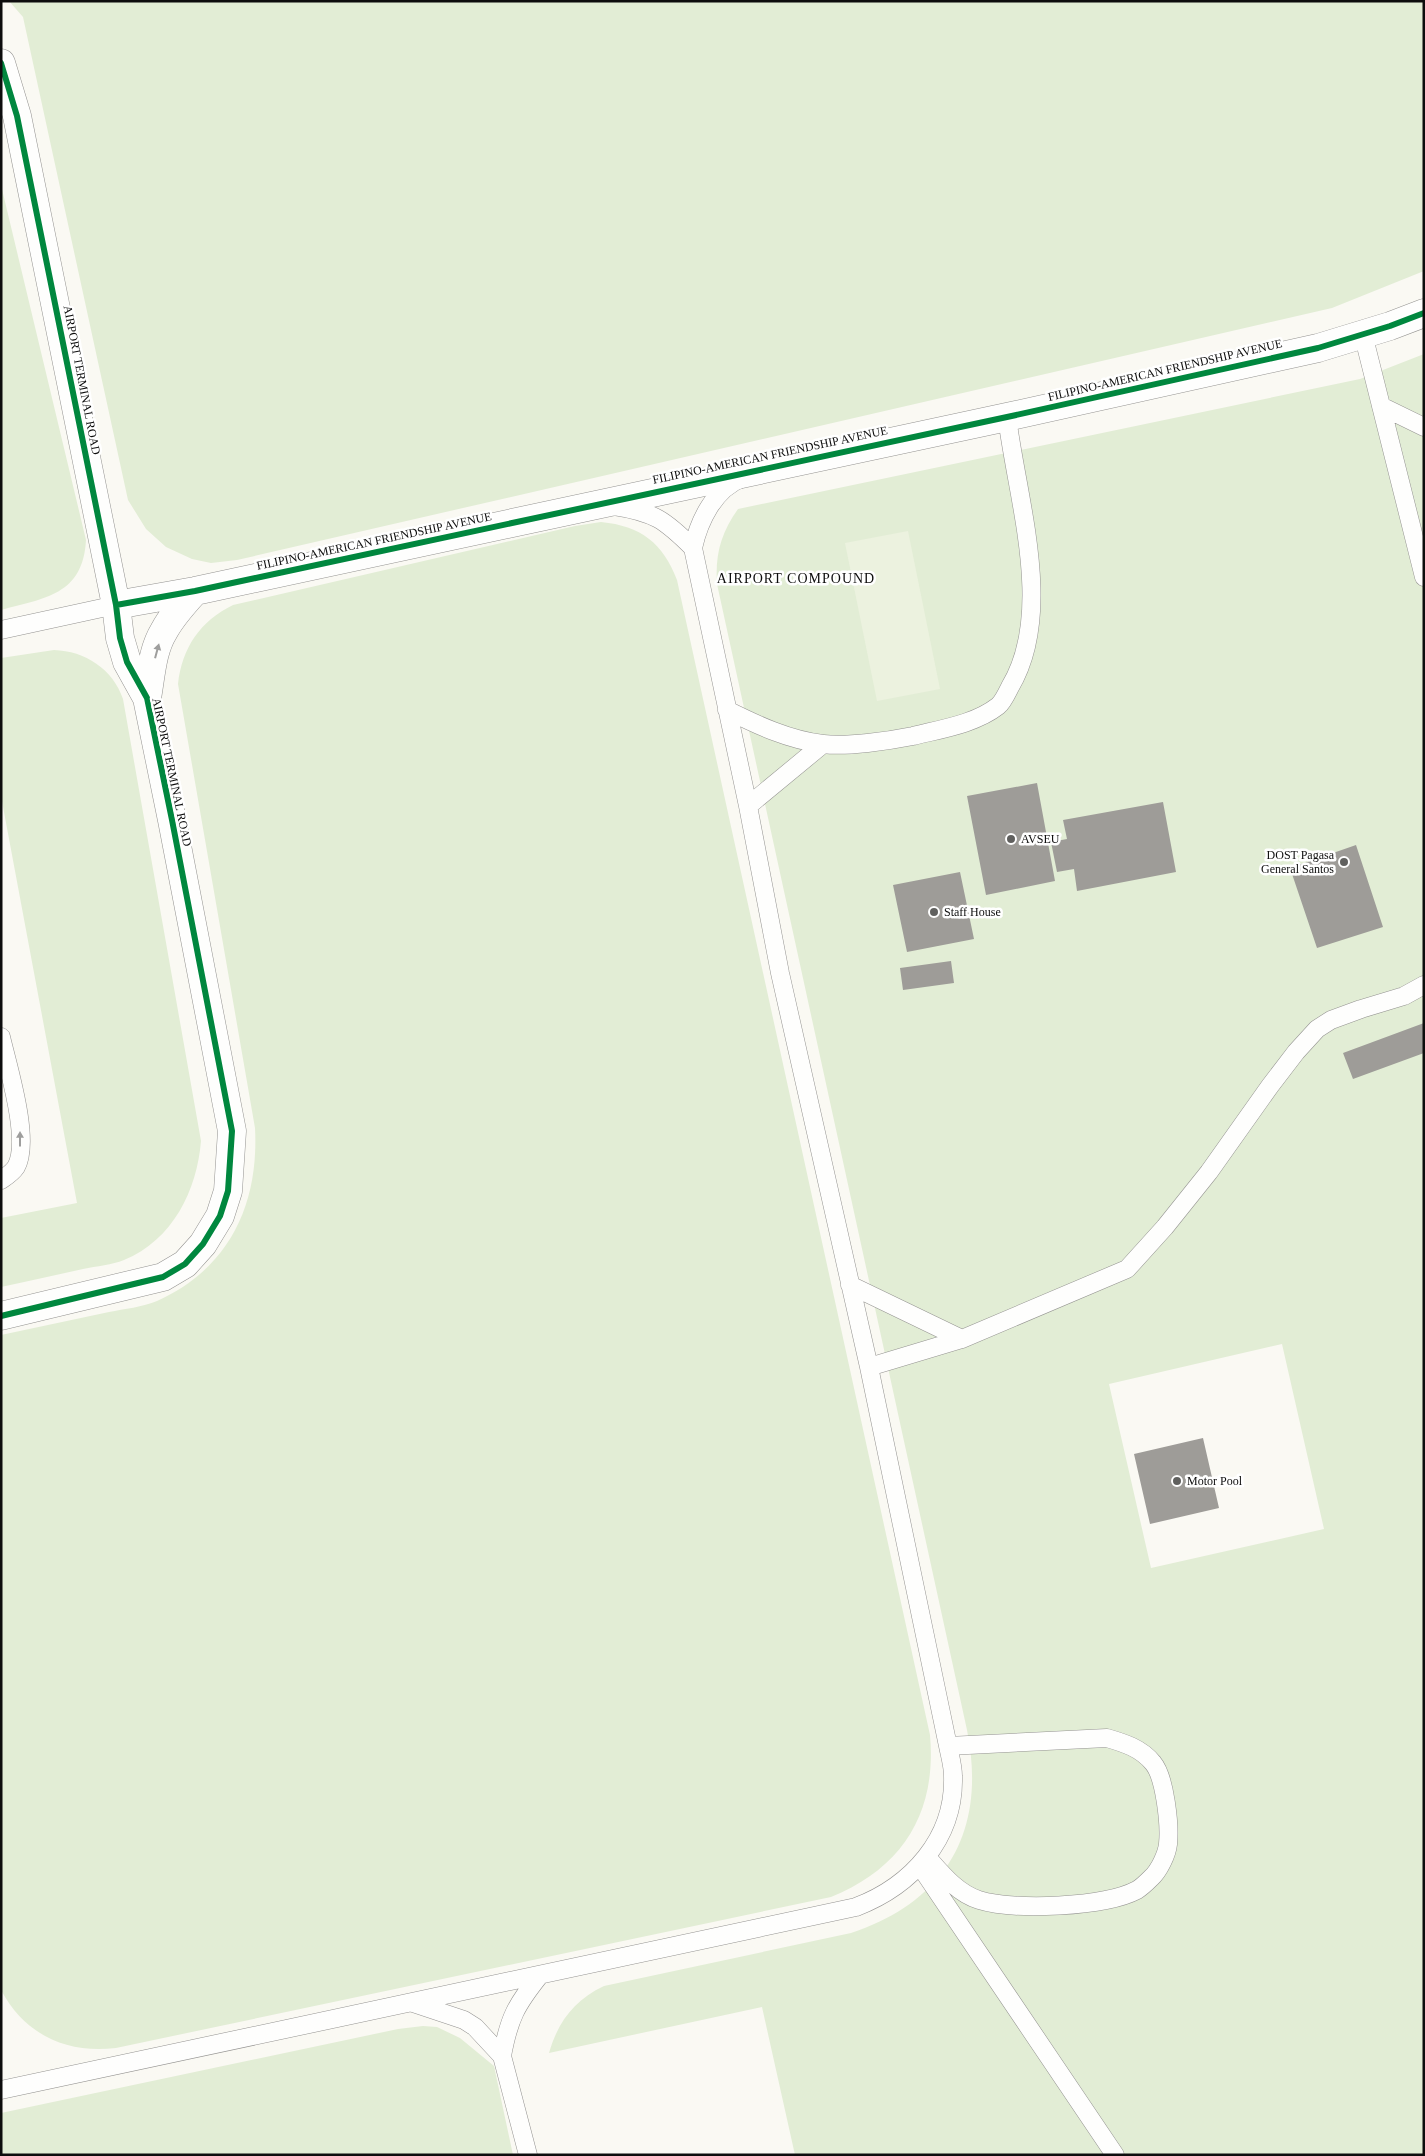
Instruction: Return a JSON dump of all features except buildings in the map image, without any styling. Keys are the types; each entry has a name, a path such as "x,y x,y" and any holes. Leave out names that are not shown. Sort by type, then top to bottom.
{"street":[{"name":"AIRPORT TERMINAL ROAD","path":"1,63 17,116 116,605 120,638 127,662 147,698 232,1131 228,1191 220,1216 203,1244 185,1264 162,1277 1,1316"},
{"name":"FILIPINO-AMERICAN FRIENDSHIP AVENUE","path":"116,605 195,591 788,462 1007,417 1318,348 1424,313"},
{"name":"AIRPORT TERMINAL ROAD","path":"147,698 157,647 163,631 195,591"}],"lane":[{"path":"1363,334 1424,577"},
{"path":"1381,406 1424,427"},
{"path":"727,710 759,726 823,744 880,742 934,731 980,717 1000,705 1026,655 1032,606 1026,535 1012,458 1007,417"},
{"path":"2,2085 540,1975 856,1907 876,1900 895,1888 923,1862 938,1839 952,1797 954,1776 869,1367 780,973 748,806 693,548 697,529 706,510 722,493 739,479 788,462"},
{"path":"569,510 614,506 654,515 669,525 693,548"},
{"path":"1,630 116,605"},
{"path":"748,806 823,744"},
{"path":"869,1367 962,1339 1127,1270 1210,1172 1270,1086 1296,1052 1317,1029 1331,1020 1361,1008 1404,996 1424,984"},
{"path":"1,1037 19,1120 21,1140 17,1166 1,1180"},
{"path":"850,1285 962,1339"},
{"path":"923,1862 953,1886 979,1900 1032,1907 1095,1902 1137,1890 1153,1876 1164,1858 1168,1844 1167,1819 1161,1779 1154,1764 1142,1752 1127,1744 1107,1738 948,1746"},
{"path":"923,1862 1115,2155"},
{"path":"528,2155 502,2056 508,2025 516,2009 540,1975"},
{"path":"410,2002 464,2020 476,2027 502,2056"}],"green space":[{"path":"9,1 1424,1 1424,271 1332,308 237,560 211,563 192,559 166,547 146,529 128,500 23,17"},
{"path":"1,185 86,540 78,572 69,583 59,591 46,597 1,610"},
{"path":"1424,354 1424,2155 795,2155 762,2007 549,2053 557,2031 569,2013 584,1998 604,1986 851,1933 885,1919 913,1902 936,1881 953,1857 965,1829 971,1799 972,1766 967,1730 717,584 717,563 720,544 727,527 738,509 1360,379","holes":["1282,1344 1324,1529 1151,1568 1109,1384"]},
{"path":"601,522 628,528 639,532 649,539 665,556 677,580 930,1735 931,1763 928,1789 921,1812 910,1834 896,1853 878,1870 856,1885 831,1897 116,2048 81,2048 64,2044 35,2030 22,2019 1,1990 1,1335 152,1303 182,1287 204,1271 221,1252 235,1231 245,1207 252,1182 255,1156 255,1128 178,684 188,647 211,619 233,605 575,526"},
{"path":"908,531 940,689 877,701 845,543"},
{"path":"54,650 76,654 96,664 112,679 123,699 201,1141 199,1159 188,1195 169,1226 156,1240 141,1251 114,1263 1,1287 1,1218 77,1203 1,796 1,658"},
{"path":"423,2026 437,2027 460,2038 494,2066 513,2155 1,2155 1,2113 398,2029"}],"cycle path":[{"path":"1,63 17,116 116,605 120,638 127,662 147,698 232,1131 228,1191 220,1216 203,1244 185,1264 163,1277 1,1316"},
{"path":"116,605 195,591 1007,417 1318,348 1390,326 1424,313"}],"place":[{"name":"AVSEU","path":"1011,839"},
{"name":"DOST Pagasa General Santos","path":"1344,862"},
{"name":"Staff House","path":"934,912"},
{"name":"Motor Pool","path":"1177,1481"}],"district":[{"name":"AIRPORT COMPOUND","path":"796,578"}]}
